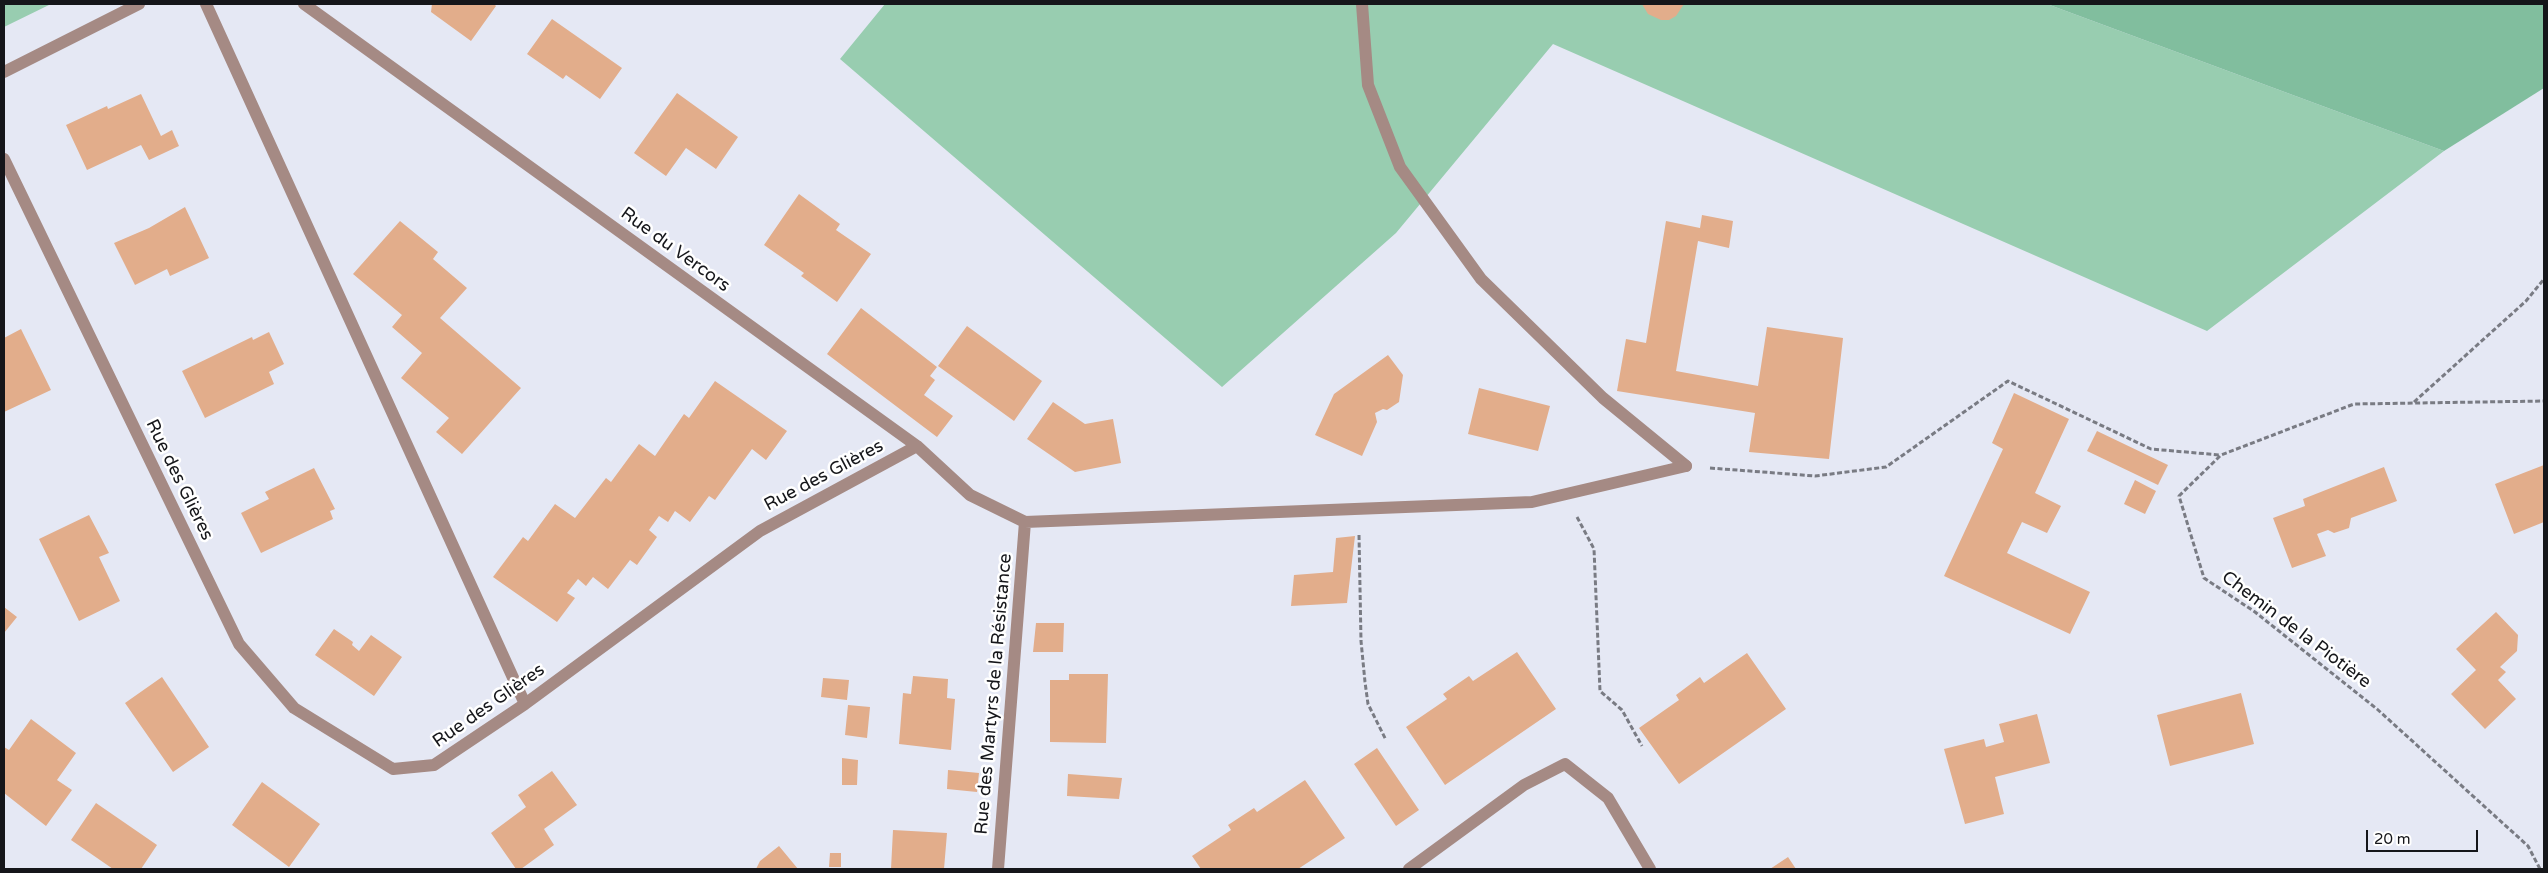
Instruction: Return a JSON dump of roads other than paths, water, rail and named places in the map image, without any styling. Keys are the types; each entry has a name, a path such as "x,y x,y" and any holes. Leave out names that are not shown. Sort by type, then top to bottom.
{"street":[{"path":"4,72 139,4"},
{"path":"206,4 525,704"},
{"name":"Rue du Vercors","path":"304,4 917,446 970,495 1025,522"},
{"path":"1025,522 1532,502 1686,466 1603,398 1481,279 1400,166 1368,85 1362,4"},
{"name":"Rue des Glières","path":"4,159 239,644 294,708 393,770 434,765 525,704 760,531 917,446"},
{"name":"Rue des Martyrs de la Résistance","path":"998,869 1025,522"},
{"path":"1409,869 1524,785 1565,764 1608,798 1650,869"}]}
